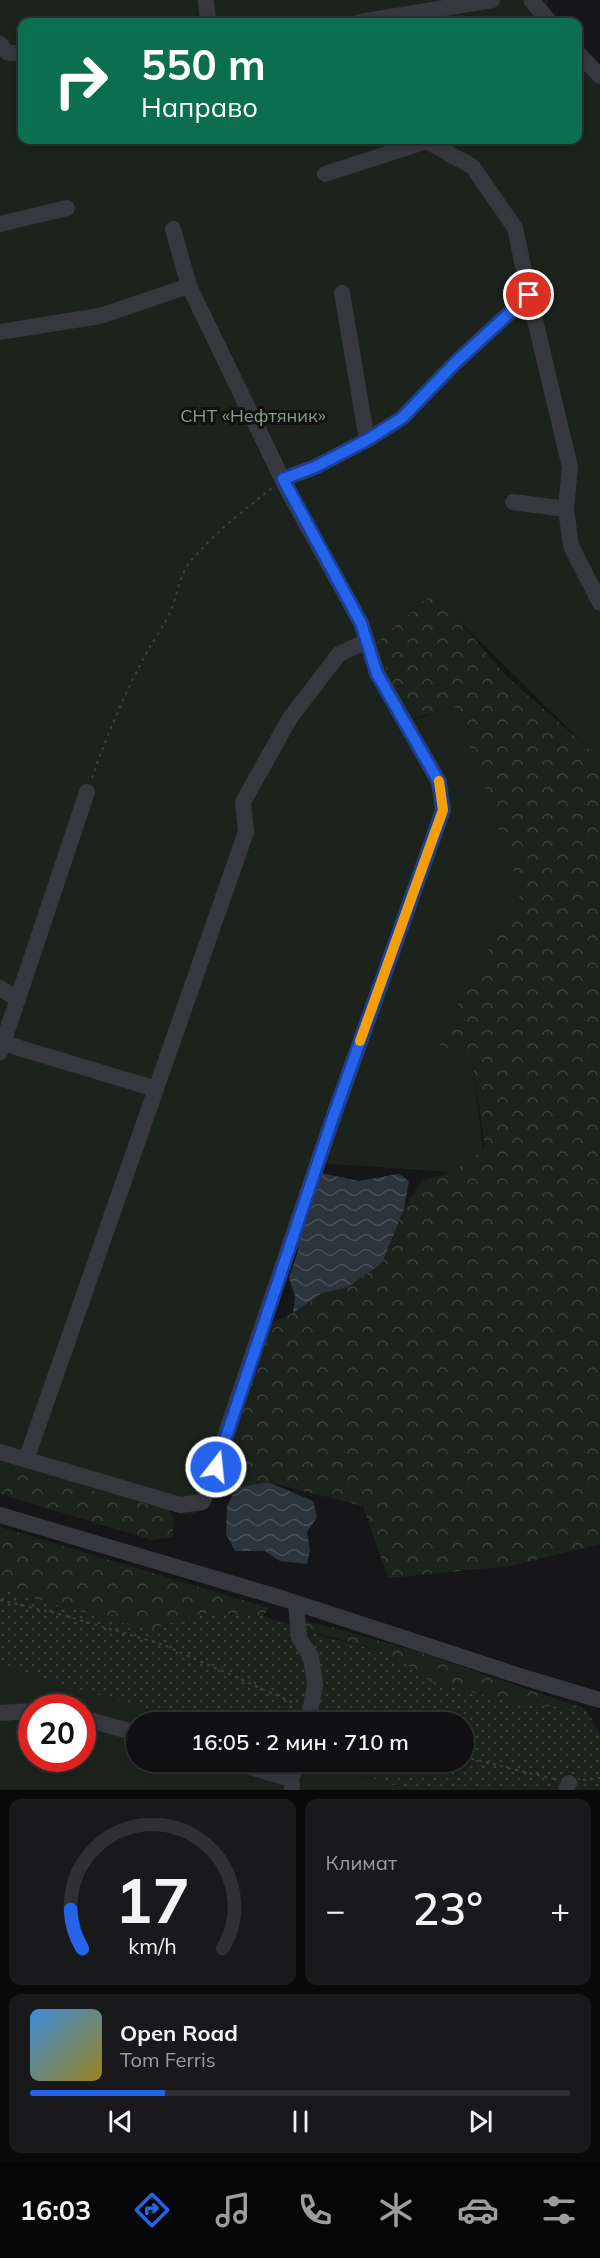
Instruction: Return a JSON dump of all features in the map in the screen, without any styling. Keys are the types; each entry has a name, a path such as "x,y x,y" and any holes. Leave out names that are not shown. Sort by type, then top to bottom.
{"street":[{"path":"206,0 208,18"},
{"path":"384,18 492,0"},
{"path":"531,0 547,18"},
{"path":"0,44 8,53 18,53"},
{"path":"582,57 600,76"},
{"path":"325,174 418,144"},
{"path":"432,144 473,167 515,228 570,467 566,509 571,546 600,603"},
{"path":"0,224 66,208"},
{"path":"0,1452 180,1504 202,1502 213,1480 219,1453 332,1120 443,810 439,782 377,674 361,623 283,479 189,286 173,229"},
{"path":"0,332 100,316 189,286"},
{"path":"342,293 367,440"},
{"path":"283,479 315,467 367,440 402,418 455,363 529,295"},
{"path":"513,502 566,509"},
{"path":"26,1460 246,832 243,802 290,718 339,654 367,641"},
{"path":"87,792 2,1048 156,1089"},
{"path":"0,988 18,1000"},
{"path":"0,1515 296,1603 515,1675 600,1700"},
{"path":"296,1603 299,1638 311,1657 315,1685 310,1712"},
{"path":"0,1713 18,1712"},
{"path":"96,1722 126,1731"},
{"path":"259,1772 291,1784"}],"path":[{"path":"87,792 109,734 147,652 171,611 180,580 189,562 232,521 283,479"},
{"path":"0,1600 59,1614 164,1645 301,1712"},
{"path":"474,1760 567,1786 600,1778"}],"green space":[{"name":"СНТ «Нефтяник»","path":"0,0 548,0 549,14 553,18 18,18 18,144 582,144 582,47 600,65 600,760 432,594 375,644 409,721 456,707 521,892 436,1043 472,1060 483,1150 453,1172 316,1163 210,1507 189,1515 0,1467"},
{"path":"431,594 444,604 508,678 600,758 600,1544 510,1566 388,1578 363,1506 268,1482 236,1488 219,1431 256,1330 293,1313 322,1293 348,1287 382,1263 404,1209 422,1181 451,1172 485,1148 472,1060 427,1047 456,711 424,715 409,721 375,644"},
{"path":"0,1461 166,1504 174,1519 172,1537 152,1540 0,1494"},
{"path":"0,1527 269,1608 263,1616 204,1613 148,1630 0,1589"},
{"path":"0,1589 148,1630 204,1613 263,1616 322,1636 391,1654 430,1681 517,1704 586,1709 600,1735 600,1790 410,1790 351,1772 474,1772 474,1712 154,1712 0,1665"},
{"path":"305,1622 419,1652 586,1709 517,1704 430,1681 391,1654 303,1629"},
{"path":"0,1665 95,1694 18,1694 18,1772 96,1772 96,1694 154,1712 126,1712 126,1772 351,1772 410,1790 0,1790"}],"water":[{"path":"317,1172 358,1181 399,1174 409,1181 404,1209 382,1263 348,1287 322,1293 293,1313 295,1296 289,1278 298,1251 298,1229"},
{"path":"268,1482 313,1501 317,1517 307,1532 310,1550 307,1564 280,1561 265,1551 235,1551 226,1534 227,1506 236,1488"}],"slow traffic":[{"path":"360,1041 443,810 439,781"}],"route":[{"path":"216,1467 332,1120 443,810 439,782 377,674 361,623 283,479 315,467 367,440 402,418 455,363 529,295"}]}
